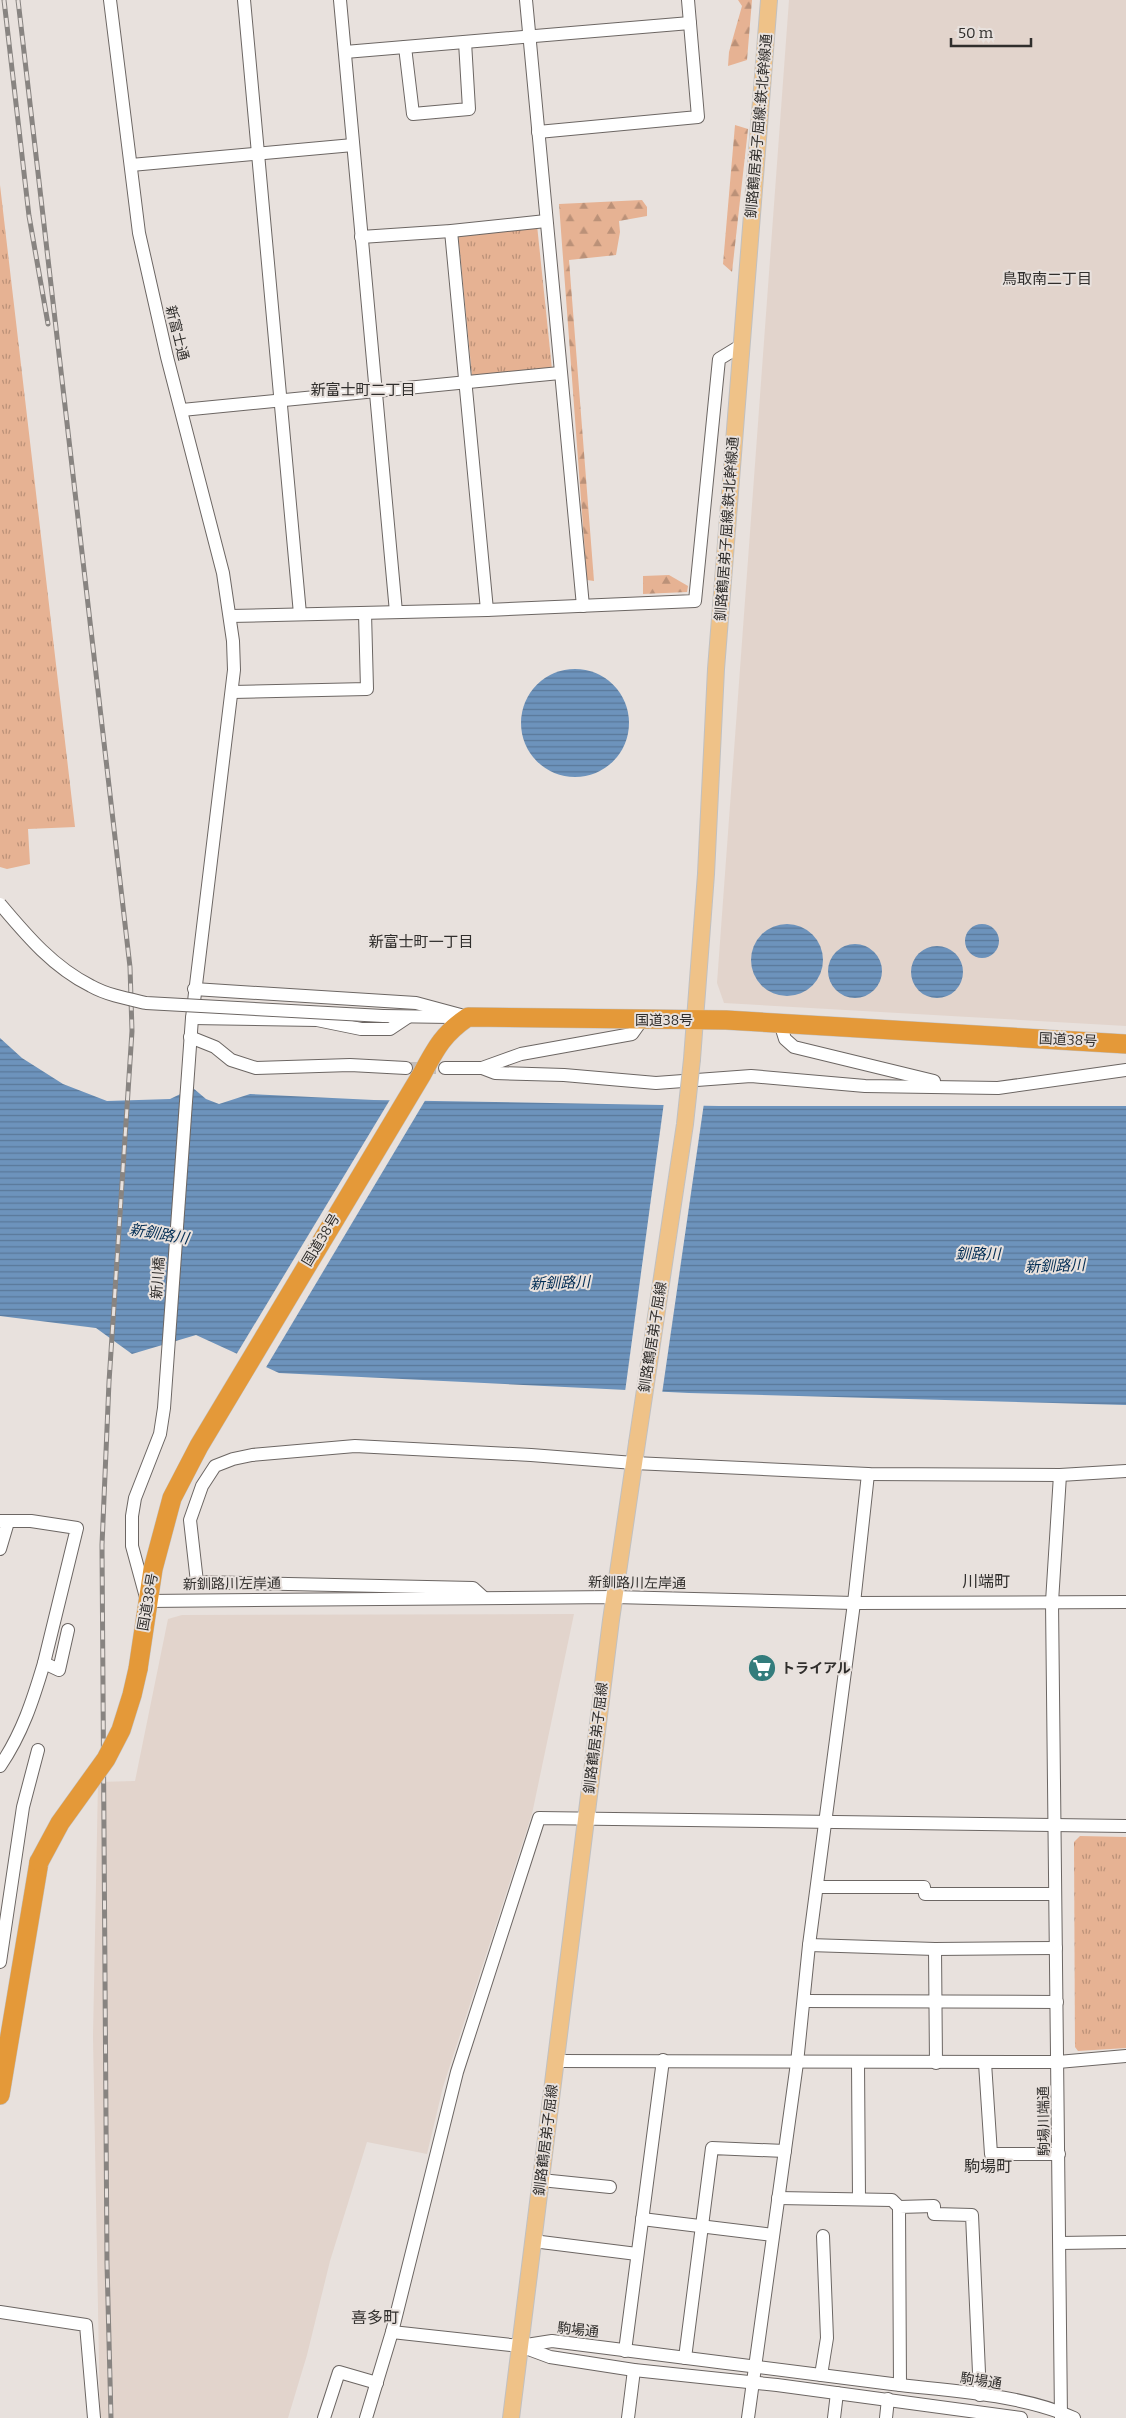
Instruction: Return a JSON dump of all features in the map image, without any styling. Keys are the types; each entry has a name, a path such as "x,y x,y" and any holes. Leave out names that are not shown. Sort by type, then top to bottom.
{"highway":[{"name":"国道38号","path":"0,2095 40,1862 60,1823 106,1759 122,1730 138,1669 147,1601 172,1498 414,1071 451,1029 468,1017 695,1019 1126,1044"}],"main road":[{"name":"釧路鶴居弟子屈線:鉄北幹線通","path":"692,1059 706,874 716,669 770,0"},
{"name":"釧路鶴居弟子屈線","path":"511,2418 614,1597 685,1124 692,1059"}],"street":[{"name":"新富士通","path":"110,0 139,233 149,285 223,573 230,616 234,670 232,692 194,989"},
{"path":"244,0 300,614"},
{"path":"340,0 360,237 396,612"},
{"path":"526,0 583,606"},
{"path":"538,132 698,116 688,0"},
{"path":"344,52 690,23"},
{"path":"405,47 413,114 422,114 469,109 465,42"},
{"path":"131,165 353,145"},
{"path":"360,237 452,231 546,221"},
{"path":"452,231 488,610"},
{"path":"230,616 488,610 695,601 719,359 742,345"},
{"path":"182,410 560,373"},
{"path":"232,692 367,688 365,613"},
{"path":"0,904 41,951 66,972 92,987 120,997 146,1003 383,1016 468,1017"},
{"path":"194,989 416,1003 468,1017"},
{"name":"新川橋","path":"147,1601 132,1546 132,1516 135,1498 160,1434 164,1408 194,989"},
{"path":"192,1018 317,1020 361,1029 390,1028 408,1017"},
{"path":"444,1068 482,1068 521,1054 632,1034 642,1020"},
{"path":"780,1024 785,1039 794,1047 956,1086"},
{"path":"190,1036 215,1047 231,1060 256,1068 350,1066 414,1071"},
{"path":"482,1068 495,1073 656,1083 751,1076 865,1086 998,1088 1126,1070"},
{"path":"484,1598 473,1588 447,1586 197,1582 190,1520 202,1486 215,1466 233,1459 252,1455 355,1446 531,1455 634,1463 868,1474 1060,1475 1126,1471"},
{"path":"748,2418 757,2366 797,2063 817,1887 854,1603 868,1474"},
{"name":"駒場川端通","path":"1060,1475 1052,1602 1056,1824 1055,1894 1061,2415"},
{"path":"0,1549 4,1522 31,1521 77,1528 44,1664 31,1709 14,1746 0,1766"},
{"name":"新釧路川左岸通","path":"147,1601 614,1597 854,1603 1126,1602"},
{"path":"44,1664 59,1670 68,1630"},
{"path":"0,1962 23,1807 38,1750"},
{"path":"366,2418 392,2332 457,2072 539,1818 1126,1826"},
{"path":"817,1887 924,1887 925,1894 1055,1894"},
{"path":"810,1945 935,1949 1056,1948"},
{"path":"935,1949 936,2063"},
{"path":"804,2001 1057,2002"},
{"path":"556,2061 985,2063 1058,2062 1126,2056"},
{"path":"625,2351 663,2060"},
{"path":"858,2063 859,2199"},
{"path":"985,2063 990,2154 1059,2154"},
{"path":"685,2358 712,2148 784,2151"},
{"path":"541,2180 610,2187"},
{"path":"778,2198 892,2200 899,2207 900,2385"},
{"path":"899,2207 934,2206 934,2214 972,2215 980,2395"},
{"path":"642,2219 773,2236"},
{"path":"822,2375 827,2338 823,2236"},
{"path":"533,2241 637,2254"},
{"path":"1060,2243 1126,2242"},
{"path":"0,2312 86,2325 94,2418"},
{"path":"392,2332 520,2346 550,2357 634,2370 753,2382 888,2399 950,2413 1021,2418"},
{"name":"駒場通","path":"520,2346 552,2341 952,2391 1040,2406 1074,2418"},
{"path":"628,2418 634,2370"},
{"path":"324,2418 338,2372 377,2383"},
{"path":"950,2413 952,2391"},
{"path":"834,2418 837,2393"},
{"path":"886,2418 888,2399"}],"shaded area":[{"path":"789,0 1126,0 1126,1026 724,1003 717,983"},
{"path":"574,1614 532,1814 443,2087 427,2154 367,2142 330,2261 307,2355 288,2418 100,2418 93,2037 98,1782 135,1781 168,1619 182,1615"}],"green space":[{"path":"738,0 752,0 747,60 728,66 729,52 742,6"},
{"path":"735,125 748,129 732,272 723,264"},
{"path":"0,185 75,827 28,829 30,864 7,869 0,867"},
{"path":"642,200 647,207 647,216 619,221 620,232 616,255 569,260 594,581 587,580 559,204"},
{"path":"537,225 552,369 472,376 458,233"},
{"path":"669,575 688,586 687,592 643,594 643,576"},
{"path":"1080,1836 1126,1837 1126,2048 1078,2051 1075,2047 1074,1842"}],"water":[{"path":"575,669 595,674 613,685 624,703 629,723 624,743 613,761 595,772 575,777 555,772 537,761 526,743 521,723 526,703 537,685 555,674"},
{"path":"787,924 801,927 813,934 820,946 823,960 820,974 813,986 801,993 787,996 773,993 761,986 754,974 751,960 754,946 761,934 773,927"},
{"path":"982,924 994,929 999,941 994,953 982,958 970,953 965,941 970,929"},
{"path":"855,944 865,946 874,952 880,961 882,971 880,981 874,990 865,996 855,998 845,996 836,990 830,981 828,971 830,961 836,952 845,946"},
{"path":"937,946 947,948 955,954 961,962 963,972 961,982 955,990 947,996 937,998 927,996 919,990 913,982 911,972 913,962 919,954 927,948"},
{"name":"釧路川","path":"0,1038 22,1058 63,1084 107,1101 170,1099 193,1088 206,1099 219,1104 250,1094 374,1100 719,1106 1126,1106 1126,1405 689,1393 279,1373 196,1335 132,1354 96,1328 0,1316"}],"pier":[{"path":"391,1098 426,1099 265,1369 236,1355"},
{"path":"664,1102 704,1103 662,1394 625,1392"}],"tunnel":[{"path":"406,1068 445,1068"}],"railway":[{"path":"4,0 29,216 48,324"},
{"path":"18,0 130,967 132,1031 109,1382 102,1545 107,2263 111,2418"}],"place":[{"name":"トライアル","path":"762,1668"}],"district":[{"name":"鳥取南二丁目","path":"1047,279"},
{"name":"新富士町二丁目","path":"363,390"},
{"name":"新富士町一丁目","path":"421,942"},
{"name":"川端町","path":"986,1581"},
{"name":"駒場町","path":"988,2166"},
{"name":"喜多町","path":"375,2317"}],"water label":[{"name":"新釧路川","path":"159,1234"},
{"name":"新釧路川","path":"1055,1266"},
{"name":"新釧路川","path":"560,1283"}]}
